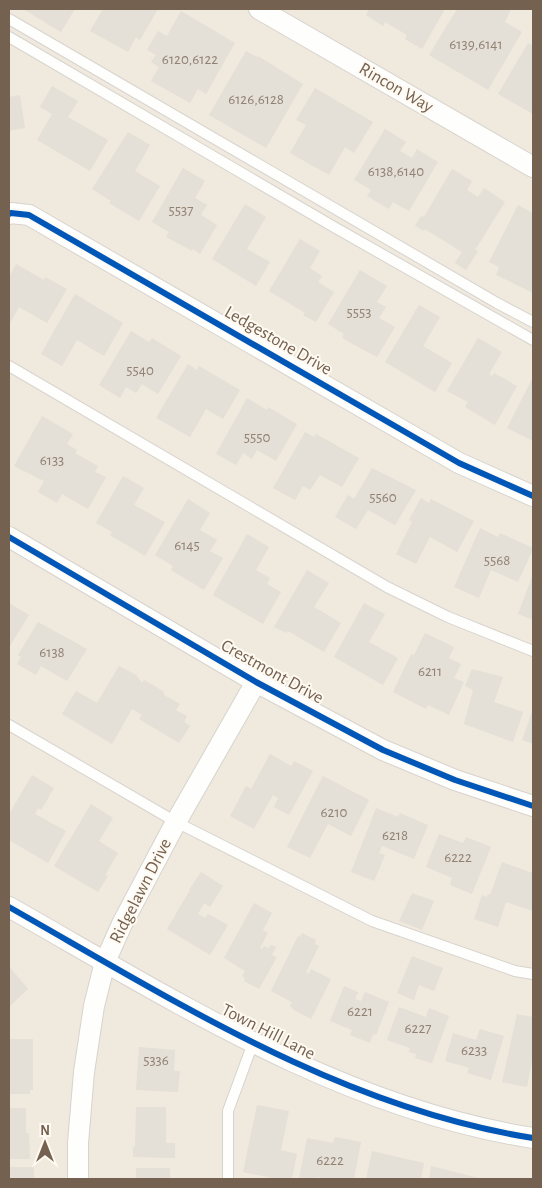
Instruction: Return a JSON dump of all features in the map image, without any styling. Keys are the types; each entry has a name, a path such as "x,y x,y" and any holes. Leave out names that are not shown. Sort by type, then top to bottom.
{"street":[{"name":"Rincon Way","path":"259,9 533,167"},
{"name":"Ledgestone Drive","path":"9,214 29,215 459,463 533,496"},
{"name":"Crestmont Drive","path":"9,537 256,682 384,750 455,780 533,806"},
{"name":"Ridgelawn Drive","path":"78,1179 78,1143 84,1072 94,1006 105,962 122,924 176,822 256,682"},
{"name":"Town Hill Lane","path":"9,907 253,1043 308,1070 370,1095 433,1115 533,1138"}],"lane":[{"path":"9,19 497,303 533,322"},
{"path":"9,37 343,232 533,340"},
{"path":"9,366 387,587 448,617 533,651"},
{"path":"9,725 176,822 372,921 515,971 533,974"},
{"path":"228,1179 228,1111 253,1043"}],"shaded area":[{"path":"9,9 533,9 533,1179 9,1179"}],"building":[{"path":"23,9 75,9 61,32"},
{"path":"103,9 158,9 140,40 136,37 128,52 90,31"},
{"path":"369,9 445,9 422,49 405,39 407,35 385,22 383,26 366,15"},
{"path":"457,9 511,9 505,22 522,32 488,90 429,55"},
{"path":"181,11 235,43 206,94 198,89 190,103 151,81 159,67 151,62 156,55 147,50 158,31 167,36"},
{"path":"528,43 533,46 533,114 498,94"},
{"path":"246,51 258,56 303,84 266,148 209,115"},
{"path":"52,86 78,101 68,117 108,140 90,171 37,140 52,114 40,107"},
{"path":"315,88 373,122 354,153 345,147 329,175 290,153 306,125 296,120"},
{"path":"20,95 25,128 9,131 9,97"},
{"path":"385,129 406,142 400,151 412,158 417,149 438,162 409,211 393,202 389,209 367,196 371,190 354,180"},
{"path":"128,132 150,145 135,171 160,186 139,221 109,203 111,201 92,189"},
{"path":"183,168 205,181 195,198 207,205 201,215 217,225 200,254 166,237 169,232 152,222"},
{"path":"452,169 472,181 467,190 478,197 484,188 505,202 475,250 478,251 466,270 455,263 462,252 425,229 424,231 415,226 421,216 424,217"},
{"path":"245,204 266,217 247,249 270,262 256,286 212,259"},
{"path":"518,205 533,213 533,293 496,275 499,267 489,262"},
{"path":"300,239 320,251 310,268 322,276 318,282 334,292 316,322 269,291"},
{"path":"16,264 44,280 45,277 67,289 47,323 19,307 9,325 9,277"},
{"path":"360,270 387,286 377,302 386,307 379,318 395,327 377,357 347,341 342,337 344,334 328,324"},
{"path":"75,294 123,323 104,356 77,340 62,366 41,354"},
{"path":"419,305 440,317 423,346 452,363 435,392 385,362"},
{"path":"131,331 149,342 152,338 181,356 158,394 142,384 136,393 126,387 120,398 99,385"},
{"path":"478,338 502,352 489,374 492,376 494,373 517,386 495,425 465,407 468,402 447,391"},
{"path":"188,364 197,370 199,366 240,390 223,419 206,409 190,437 156,418"},
{"path":"533,377 533,441 507,428"},
{"path":"247,398 267,410 268,407 297,424 276,461 257,450 252,459 243,453 236,465 216,454"},
{"path":"42,416 73,434 67,444 77,450 75,453 98,466 95,472 106,477 88,509 62,494 57,503 38,492 44,481 14,466"},
{"path":"305,432 314,437 316,434 359,458 342,487 320,475 310,490 303,486 295,500 273,488"},
{"path":"372,468 416,490 395,525 368,510 356,529 335,517 348,495 354,499"},
{"path":"123,476 144,488 134,505 165,522 145,556 110,535 112,532 96,523"},
{"path":"421,498 429,503 431,499 474,521 457,552 430,537 416,564 396,554 412,522 409,520"},
{"path":"188,499 210,513 200,530 217,540 210,551 223,558 204,590 171,570 173,566 155,555"},
{"path":"480,528 498,537 500,533 533,549 518,582 491,570 479,598 454,587"},
{"path":"247,534 269,547 256,570 270,578 267,584 281,592 263,624 213,595"},
{"path":"307,570 329,583 314,607 341,623 324,652 288,631 286,633 274,627"},
{"path":"533,574 533,620 518,614"},
{"path":"9,603 29,615 10,646 9,645"},
{"path":"364,603 385,614 369,642 398,658 383,685 334,657"},
{"path":"38,622 87,649 67,681 41,666 36,675 17,664 21,657 18,655"},
{"path":"425,633 454,647 449,658 461,664 454,678 464,682 449,715 428,705 426,709 393,692 411,654 414,655"},
{"path":"119,666 136,675 142,683 144,680 180,704 176,710 187,716 184,722 190,726 179,743 139,719 142,715 132,709 112,744 62,714 76,691 97,703"},
{"path":"472,669 503,677 494,702 523,712 513,742 464,724 473,690 465,686"},
{"path":"533,709 533,744 522,740"},
{"path":"270,754 291,766 294,761 313,771 289,815 274,807 278,798 273,795 254,829 230,816 246,786 251,789"},
{"path":"32,775 54,788 41,810 38,808 35,814 66,831 48,863 9,840 9,814"},
{"path":"323,776 369,800 351,836 328,824 310,858 287,847"},
{"path":"91,804 113,818 99,841 118,853 105,875 108,876 98,892 54,866"},
{"path":"376,808 398,817 400,813 428,825 414,859 382,846 379,853 385,855 374,881 351,872"},
{"path":"439,834 463,843 466,837 491,847 472,894 450,885 452,878 426,867"},
{"path":"502,862 533,873 533,911 506,902 498,927 474,919 482,895 487,897 488,894 490,895"},
{"path":"201,872 223,886 210,907 204,903 198,914 205,918 208,914 228,925 210,955 167,929"},
{"path":"412,893 434,901 422,930 399,921"},
{"path":"254,903 272,913 263,930 268,933 260,948 262,949 264,946 269,948 271,945 276,947 272,955 277,957 259,989 244,981 245,978 242,976 245,971 224,958"},
{"path":"302,933 316,940 315,944 319,946 306,972 309,974 311,969 331,979 311,1019 294,1010 290,1006 292,1002 271,991 298,936 300,937"},
{"path":"412,956 443,968 434,991 419,985 414,1000 397,993"},
{"path":"9,966 28,989 9,1007"},
{"path":"344,986 358,992 355,999 361,1001 365,992 389,1002 376,1035 373,1034 370,1043 350,1035 352,1030 330,1021"},
{"path":"399,1007 426,1017 429,1008 449,1016 432,1063 415,1058 416,1054 409,1052 410,1048 387,1040"},
{"path":"517,1014 533,1017 533,1055 527,1087 502,1082"},
{"path":"480,1029 504,1036 491,1080 467,1073 469,1068 445,1061 453,1033 476,1040"},
{"path":"9,1039 33,1039 33,1090 30,1090 30,1094 9,1094"},
{"path":"139,1047 175,1050 174,1071 180,1071 178,1092 136,1090"},
{"path":"257,1105 289,1111 281,1150 297,1154 292,1179 277,1179 243,1172"},
{"path":"136,1107 166,1107 166,1143 175,1143 175,1158 133,1157"},
{"path":"9,1108 26,1108 26,1133 29,1133 30,1159 9,1159"},
{"path":"335,1137 361,1142 354,1179 316,1177 315,1179 299,1179 307,1138 333,1143"},
{"path":"372,1151 424,1163 421,1179 366,1179"},
{"path":"431,1166 482,1179 429,1179"},
{"path":"9,1167 34,1167 34,1179 9,1179"},
{"path":"136,1168 170,1168 170,1179 136,1179"}],"cycle path":[{"path":"9,214 29,215 459,463 533,496"},
{"path":"9,537 256,682 383,750 455,780 533,806"},
{"path":"9,907 197,1013 327,1077 393,1102 462,1123 533,1138"}]}
